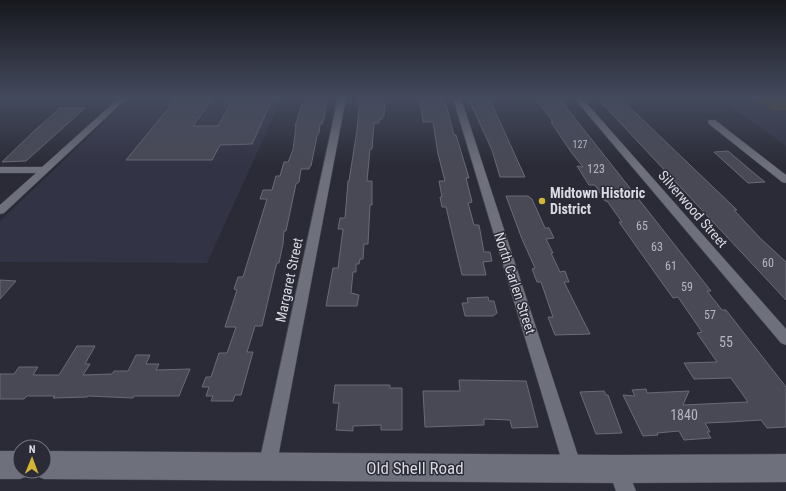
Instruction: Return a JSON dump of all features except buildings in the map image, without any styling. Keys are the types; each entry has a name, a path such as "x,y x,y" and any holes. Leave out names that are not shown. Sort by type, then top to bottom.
{"street":[{"path":"0,211 98,121"},
{"name":"Margaret Street","path":"268,468 337,121"},
{"name":"North Carlen Street","path":"463,121 573,468"},
{"name":"Silverwood Street","path":"598,121 786,339"},
{"path":"712,122 786,180"},
{"path":"0,170 44,170"},
{"path":"0,465 12,465"},
{"name":"Old Shell Road","path":"52,465 268,468 573,468 622,480 786,468"}],"shaded area":[{"path":"105,121 272,121 207,263 0,262 0,221"},
{"path":"751,121 786,121 786,146"}],"place":[{"name":"Midtown Historic District","path":"542,201"}]}
